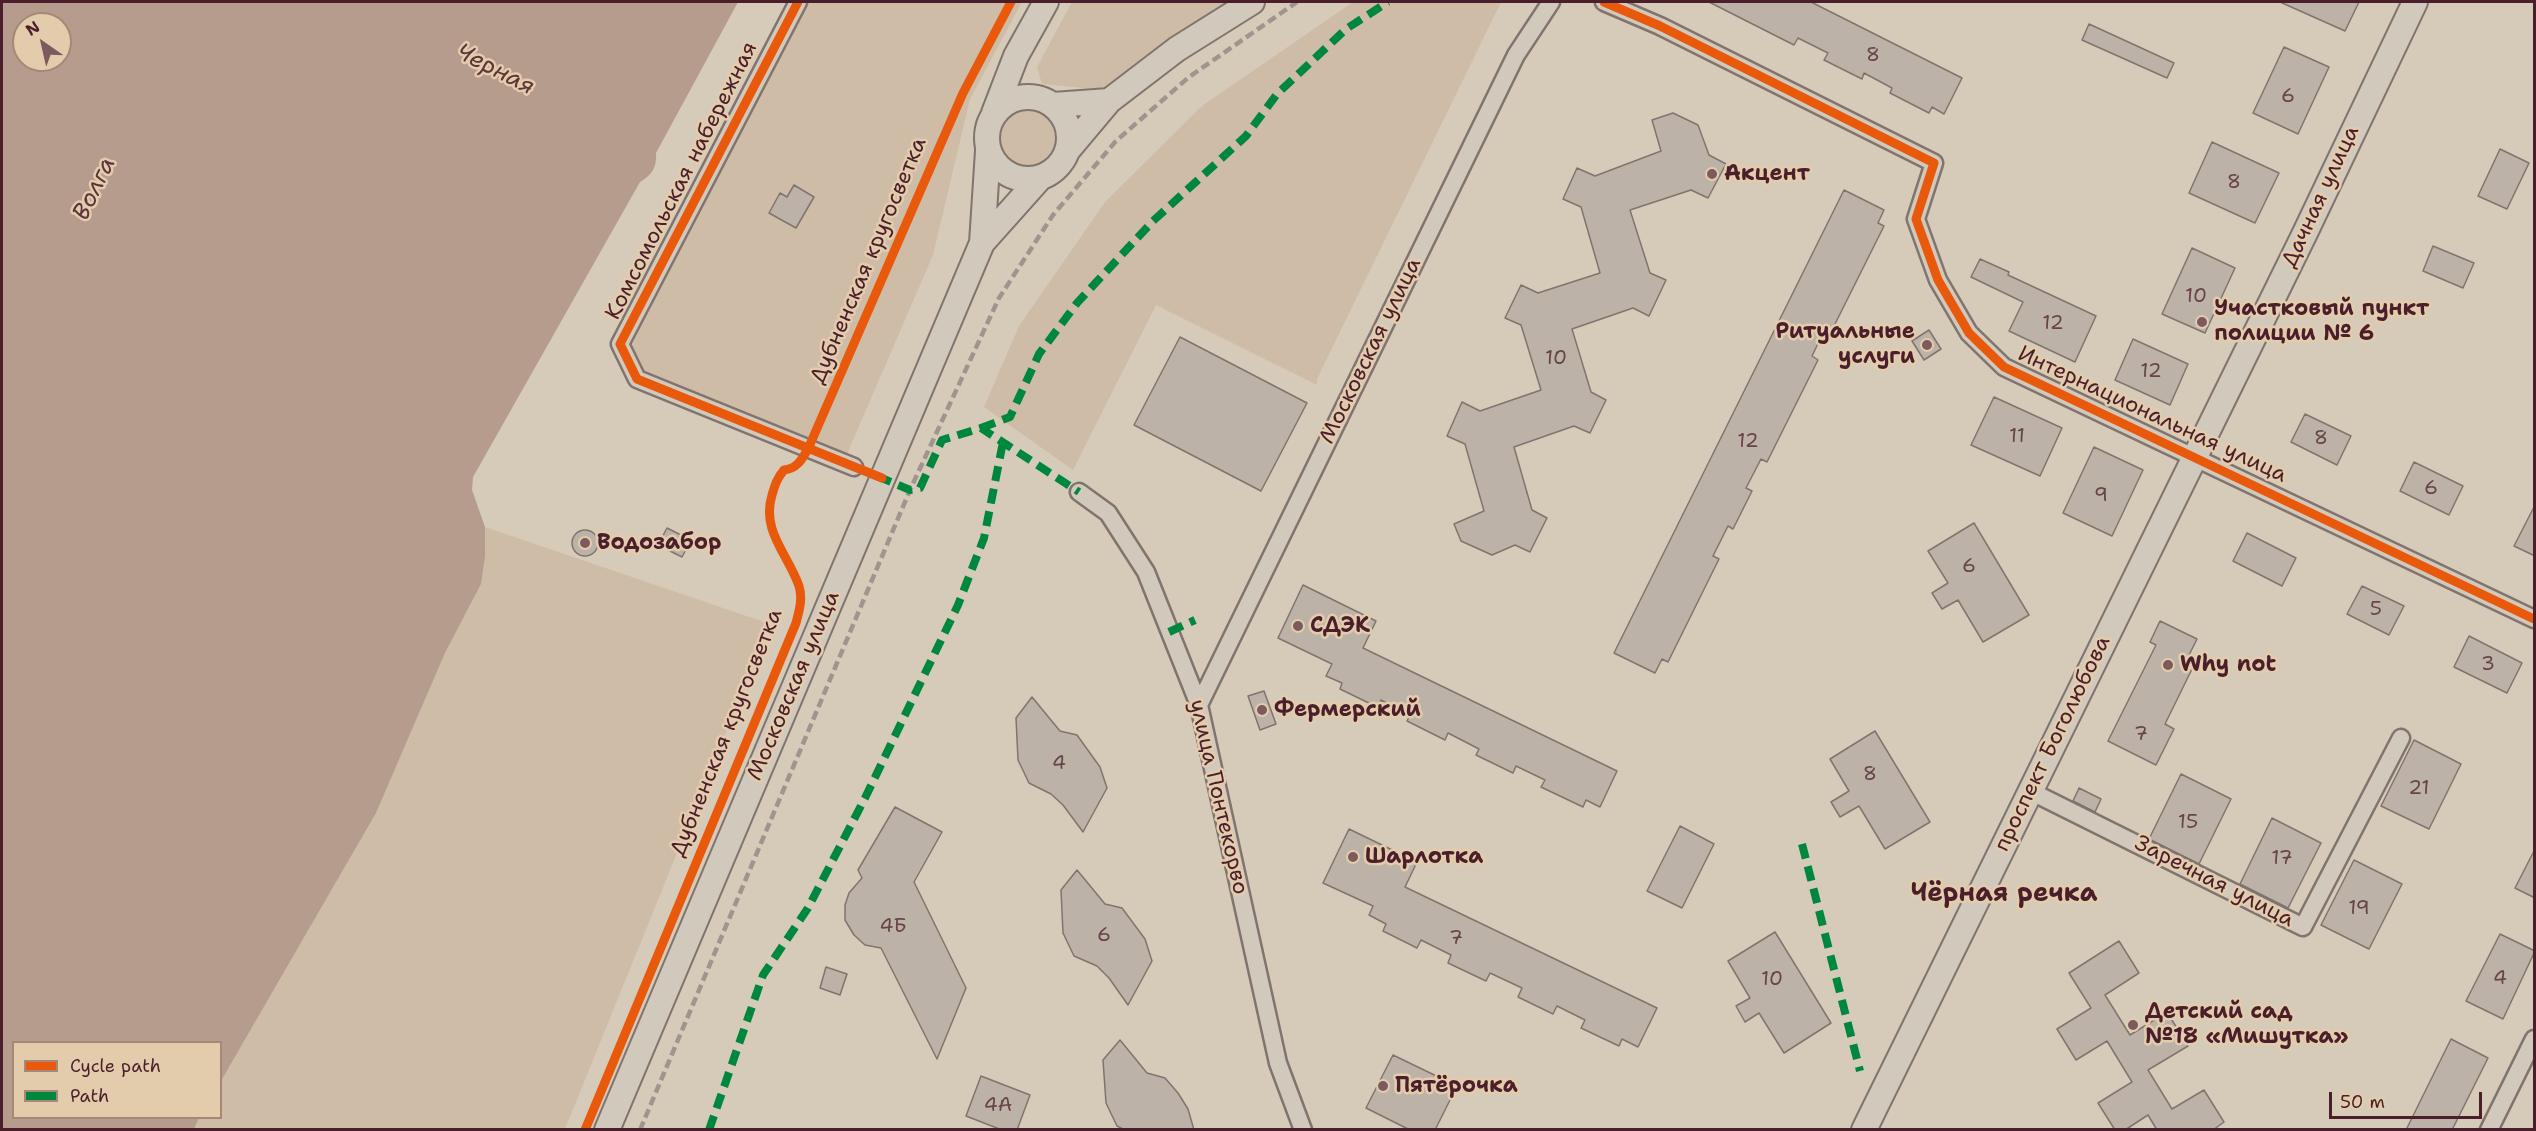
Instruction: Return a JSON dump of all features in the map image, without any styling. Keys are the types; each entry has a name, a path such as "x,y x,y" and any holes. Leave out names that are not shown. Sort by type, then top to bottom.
{"main road":[{"path":"982,243 988,125 1016,56 1046,2"},
{"path":"988,151 1003,172 1027,180 1040,178 1052,172 1109,101 1177,49 1252,2"},
{"name":"Дачная улица","path":"2194,456 2305,233 2415,2"},
{"path":"1016,56 1028,96"},
{"path":"994,113 1015,98 1028,96 1053,105 1062,114 1068,126 1067,151"},
{"path":"1053,105 1109,101"},
{"path":"982,243 1040,178"},
{"name":"Московская улица","path":"607,1130 982,243"},
{"name":"проспект Боголюбова","path":"1864,1130 2194,456"}],"street":[{"name":"Комсомольская набережная","path":"798,2 620,344 637,379 854,467"},
{"name":"Московская улица","path":"1199,705 1516,56 1551,2"},
{"name":"Интернациональная улица","path":"1604,2 1660,26 1934,163 1916,219 1938,280 1969,333 2004,367 2535,619"},
{"name":"улица Понтекорво","path":"1079,492 1108,513 1146,572 1199,705 1278,1063 1303,1130"},
{"name":"Заречная улица","path":"2030,790 2303,927 2401,738"},
{"path":"2489,1130 2535,1039"}],"shaded area":[{"path":"804,2 1022,2 970,99 933,255 847,454 643,374 632,344 694,213"},
{"path":"1072,2 1228,2 1168,41 1105,90 1042,84 1037,67"},
{"path":"1353,2 1501,2 1317,379 1317,385 1156,305 1073,470 984,407 1019,326 1105,202 1202,106"},
{"path":"1022,108 1034,108 1045,113 1053,121 1058,138 1056,150 1045,163 1034,168 1022,168 1011,163 1003,155 998,144 998,132 1003,121 1011,113"},
{"path":"485,527 770,624 565,1129 194,1130 199,1119 222,1119 222,1079 376,813 445,653 481,584 485,557"}],"water":[{"path":"2,2 738,2 656,153 653,170 640,182 473,477 472,490 485,527 485,557 481,584 445,653 376,813 222,1079 222,1041 12,1041 12,1119 199,1119 194,1129 2,1129"}],"building":[{"path":"1709,2 1811,2 1962,78 1944,114 1932,107 1929,113 1890,93 1892,88 1864,73 1862,79 1824,60 1828,53 1798,38 1794,45"},
{"path":"2280,2 2359,2 2345,31"},
{"path":"2089,24 2174,63 2167,78 2082,40"},
{"path":"2284,47 2329,67 2298,134 2253,113"},
{"path":"1673,113 1698,125 1709,155 1726,164 1708,198 1691,190 1630,210 1650,273 1666,280 1649,316 1633,308 1572,329 1591,392 1606,400 1590,433 1574,426 1514,447 1532,510 1547,518 1530,552 1515,545 1492,555 1461,541 1454,524 1484,511 1465,444 1447,436 1462,402 1480,411 1541,390 1521,325 1505,318 1521,285 1538,293 1600,273 1581,207 1563,199 1577,168 1595,176 1661,151 1652,120"},
{"path":"2212,142 2279,173 2255,223 2189,193"},
{"path":"2500,149 2529,163 2507,209 2478,196"},
{"path":"794,185 814,197 796,228 769,213 780,193 787,197"},
{"path":"1844,190 1884,210 1878,223 1884,226 1832,330 1826,327 1812,356 1818,360 1767,462 1761,459 1746,488 1752,491 1733,529 1728,526 1713,556 1719,559 1668,662 1662,659 1655,673 1614,653"},
{"path":"2433,246 2474,263 2463,288 2423,271"},
{"path":"2192,248 2235,268 2205,333 2162,314"},
{"path":"1980,259 2009,272 2008,275 2096,316 2075,362 2009,331 2023,302 1971,277"},
{"name":"Ритуальные услуги","path":"1929,330 1941,349 1924,360 1912,341"},
{"path":"1180,337 1307,403 1261,491 1134,425"},
{"path":"2133,339 2188,364 2170,405 2115,380"},
{"path":"1994,397 2062,428 2040,476 1971,445"},
{"path":"2305,414 2351,436 2337,465 2291,442"},
{"path":"2094,447 2143,470 2112,536 2063,513"},
{"path":"2414,462 2463,486 2449,515 2400,491"},
{"path":"2535,505 2535,556 2514,546"},
{"path":"1974,523 2029,615 1983,642 1958,600 1942,609 1932,593 1948,583 1928,551"},
{"path":"667,528 691,540 682,557 658,545"},
{"name":"Водозабор","path":"585,530 594,534 598,543 594,552 585,556 576,552 572,543 576,534"},
{"path":"2247,533 2296,558 2282,586 2233,561"},
{"path":"1303,585 1376,621 1363,648 1617,771 1600,807 1586,800 1583,807 1541,787 1545,780 1516,766 1513,773 1476,755 1479,749 1448,733 1445,740 1407,721 1410,715 1381,700 1377,707 1340,689 1342,683 1326,676 1332,664 1278,638"},
{"path":"2362,586 2404,606 2389,635 2347,614"},
{"path":"2160,621 2197,639 2185,663 2193,667 2165,724 2174,729 2156,765 2108,741 2156,645 2150,642"},
{"path":"2469,636 2522,663 2507,693 2454,667"},
{"name":"Фермерский","path":"1264,691 1276,724 1260,730 1248,696"},
{"path":"1032,697 1060,731 1077,735 1100,767 1107,788 1083,832 1063,805 1051,794 1029,783 1018,760 1016,718"},
{"path":"1875,731 1930,822 1885,849 1859,806 1840,817 1831,802 1849,791 1830,759"},
{"path":"2414,740 2461,764 2429,829 2381,806"},
{"path":"2181,774 2231,799 2199,864 2149,839"},
{"path":"2079,788 2101,799 2095,812 2073,801"},
{"path":"895,807 942,832 914,882 966,988 937,1059 881,948 865,945 854,935 845,920 845,905 849,893 862,878 858,870"},
{"path":"2272,818 2321,843 2288,908 2240,884"},
{"path":"1680,826 1714,844 1682,908 1647,891"},
{"path":"1349,829 1417,862 1405,887 1657,1008 1638,1047 1622,1039 1619,1046 1581,1028 1585,1020 1557,1006 1553,1014 1518,997 1522,988 1490,973 1486,981 1448,963 1451,955 1421,940 1417,948 1383,931 1386,924 1369,915 1373,906 1323,883"},
{"path":"2535,849 2535,898 2515,888"},
{"path":"2354,860 2402,884 2369,949 2321,925"},
{"path":"1077,870 1105,904 1122,908 1145,939 1152,961 1128,1005 1109,978 1097,966 1074,956 1063,933 1061,890"},
{"path":"1775,932 1831,1023 1784,1053 1759,1013 1745,1022 1736,1006 1750,998 1728,961"},
{"path":"2500,934 2535,951 2503,1019 2466,1001"},
{"path":"2119,941 2139,973 2105,995 2130,1035 2167,1012 2188,1046 2148,1070 2172,1109 2204,1090 2224,1122 2213,1130 2157,1130 2148,1115 2125,1130 2115,1130 2098,1103 2132,1082 2107,1041 2076,1060 2057,1029 2091,1008 2069,973"},
{"path":"826,967 847,974 840,995 820,988"},
{"path":"2451,1039 2488,1058 2452,1130 2406,1130"},
{"path":"1120,1040 1147,1073 1165,1078 1178,1093 1188,1109 1194,1130 1125,1130 1117,1126 1106,1103 1103,1060"},
{"path":"1393,1055 1457,1086 1435,1130 1410,1130 1366,1108"},
{"path":"981,1076 1030,1095 1017,1130 1002,1130 966,1116"}],"railway":[{"path":"640,1130 910,490 999,298 1053,215 1116,141 1189,77 1297,2"}],"marked path":[{"path":"981,428 1010,417 1039,354 1077,303 1153,221 1246,136 1277,94 1346,29 1388,2"},
{"path":"877,476 910,490 920,488 942,440 981,428 1079,492"},
{"path":"709,1130 763,975 808,908 865,798 958,605 984,538 1003,442"},
{"path":"1169,632 1195,620"},
{"path":"1802,844 1860,1071"}],"cycle path":[{"path":"798,2 620,344 637,379 882,478"},
{"name":"Дубненская кругосветка","path":"585,1130 796,623 801,600 799,586 777,542 770,520 775,485 784,470 796,466 808,449 963,93 1011,2"},
{"path":"1604,2 1660,26 1934,163 1916,219 1938,280 1969,333 2004,367 2534,619"}],"place":[{"name":"Акцент","path":"1712,174"},
{"name":"Участковый пункт полиции № 6","path":"2202,322"},
{"name":"Ритуальные услуги","path":"1927,345"},
{"name":"Водозабор","path":"585,543"},
{"name":"СДЭК","path":"1298,626"},
{"name":"Why not","path":"2168,665"},
{"name":"Фермерский","path":"1262,710"},
{"name":"Шарлотка","path":"1353,857"},
{"name":"Детский сад №18 «Мишутка»","path":"2133,1025"},
{"name":"Пятёрочка","path":"1383,1086"}],"district":[{"name":"Чёрная речка","path":"2004,894"}],"water label":[{"name":"Черная","path":"495,70"},
{"name":"Волга","path":"95,189"}]}
